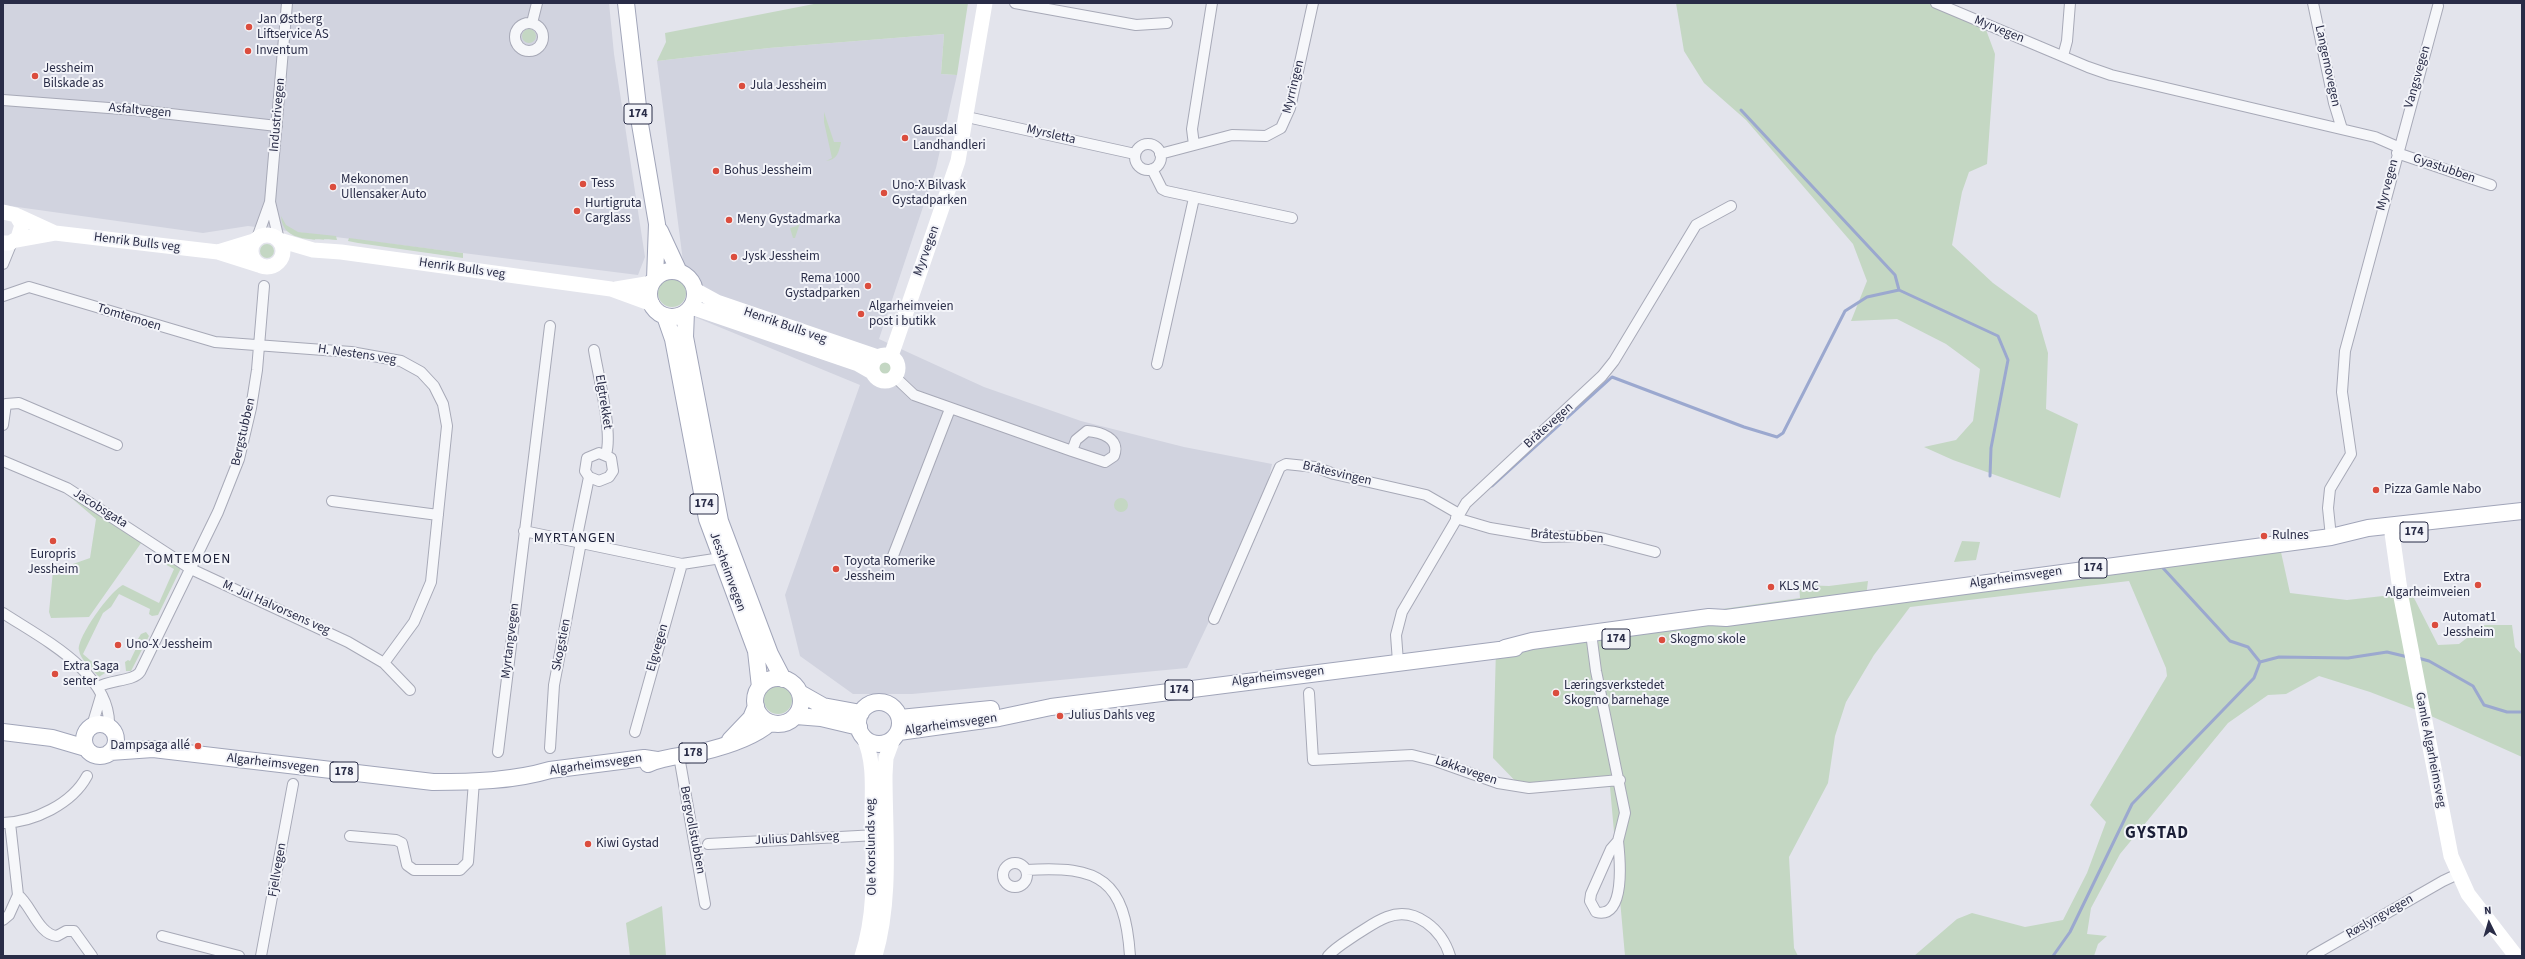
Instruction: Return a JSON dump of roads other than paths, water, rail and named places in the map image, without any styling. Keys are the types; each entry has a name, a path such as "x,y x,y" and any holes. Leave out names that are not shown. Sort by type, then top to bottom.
{"main road":[{"name":"174","path":"626,3 640,124 657,224 653,281 649,294 652,304"},
{"name":"174","path":"657,224 679,272 690,279 695,290 689,309"},
{"path":"653,281 666,272 679,272"},
{"path":"652,304 666,316 673,317 689,309"},
{"name":"Jessheimvegen","path":"689,309 686,337 720,521 770,654 784,679"},
{"name":"Jessheimvegen","path":"666,316 673,339 698,477 708,519 756,651 760,687"},
{"name":"Algarheimsvegen","path":"897,730 1000,718 1051,707 1505,648 1533,648 1592,638 1678,631 1711,625 1726,618 2391,530 2473,514 2495,514 2522,511"},
{"path":"760,687 771,679 784,679"},
{"name":"174","path":"784,679 794,684 800,694 861,726 879,744 897,730"},
{"name":"174","path":"756,706 755,699 760,687"},
{"path":"796,716 801,706 800,694"},
{"path":"861,726 871,704 884,702 892,706 897,730"},
{"name":"Algarheimsvegen","path":"727,743 751,718 756,706"},
{"path":"756,706 764,719 770,723"},
{"name":"174","path":"770,723 787,723 796,716 821,718 861,726"},
{"name":"Algarheimsvegen","path":"110,752 153,749 413,780 474,781 536,774 550,770 644,758 657,760 703,752 748,736 770,723"},
{"name":"178","path":"3,725 89,728 99,724 112,731"},
{"path":"86,748 84,740 89,728"},
{"name":"Algarheimsvegen","path":"112,731 153,749"},
{"path":"110,752 114,746 112,731"},
{"name":"178","path":"3,732 52,738 86,748 97,755 110,752"}],"street":[{"name":"Industrivegen","path":"256,239 270,202 287,3"},
{"path":"532,23 537,3"},
{"name":"Myrvegen","path":"884,357 958,161 967,116 984,3"},
{"path":"1015,3 1136,25 1167,23"},
{"path":"1194,145 1192,129 1212,3"},
{"name":"Myrringen","path":"1160,154 1232,135 1266,136 1281,128 1290,108 1313,3"},
{"name":"Myrvegen","path":"1936,3 2111,75 2375,137 2397,150 2345,351 2342,392 2351,454 2330,489 2328,508 2331,537"},
{"path":"2063,56 2067,41 2070,3"},
{"name":"Langemovegen","path":"2314,3 2334,103 2342,129"},
{"name":"Vangsvegen","path":"2397,150 2438,6"},
{"name":"Asfaltvegen","path":"3,100 135,110 277,126"},
{"name":"Myrsletta","path":"967,116 1135,154"},
{"path":"1148,144 1156,147 1160,154 1158,164 1152,169 1146,169 1139,166 1135,154 1139,147 1148,144"},
{"name":"Gyastubben","path":"2397,150 2491,185"},
{"path":"1152,169 1162,188 1194,198 1292,218"},
{"path":"1156,364 1194,198"},
{"name":"Industrivegen","path":"270,202 279,240"},
{"name":"Bråtevegen","path":"1398,662 1396,635 1402,612 1457,516 1473,494 1602,376 1614,361 1696,225 1731,206"},
{"name":"Henrik Bulls veg","path":"3,212 12,213 55,233"},
{"path":"3,264 10,241 22,230 18,216"},
{"name":"Henrik Bulls veg","path":"10,241 55,233 218,252 269,267 313,250"},
{"name":"Henrik Bulls veg","path":"218,252 267,235 313,250 341,252 611,289 652,304"},
{"path":"256,239 251,253 259,264"},
{"path":"279,240 283,249 279,262"},
{"name":"Henrik Bulls veg","path":"611,289 653,281"},
{"name":"Bergstubben","path":"191,569 218,512 239,459 251,408 264,286"},
{"name":"Tomtemoen","path":"3,296 29,287 196,338 229,345 258,346"},
{"name":"Henrik Bulls veg","path":"695,290 717,302 884,357"},
{"name":"Henrik Bulls veg","path":"689,309 858,364 872,372"},
{"name":"Myrtangvegen","path":"498,752 550,326"},
{"name":"H. Nestens veg","path":"258,346 307,348 384,357 412,366 428,378 440,395 446,415 447,439 433,568 426,597 405,637 384,663"},
{"name":"Elgtrekket","path":"589,477 599,481 609,477 613,464 606,454 608,441 594,350"},
{"path":"884,357 899,366 896,377 888,381 880,381 872,372 873,363 884,357"},
{"path":"896,377 914,396 950,410 1072,451"},
{"path":"3,425 6,404 19,403 117,445"},
{"path":"892,561 950,410"},
{"path":"579,542 589,477 585,471 587,458 592,454 606,454"},
{"name":"Jacobsgata","path":"3,461 72,491 191,569"},
{"name":"Bråtesvingen","path":"1214,619 1280,467 1286,464 1315,467 1334,474 1426,495 1457,516"},
{"path":"332,501 438,515"},
{"name":"Bråtestubben","path":"1457,516 1490,528 1544,537 1588,536 1655,552"},
{"name":"Gamle Algarheimsveg","path":"2391,530 2401,597 2453,876 2516,956"},
{"path":"524,531 682,564 721,558"},
{"name":"Skogstien","path":"550,748 554,685 579,542"},
{"name":"Elgvegen","path":"634,732 682,564"},
{"path":"89,728 100,692 111,681 137,676 191,569"},
{"name":"M. Jul Halvorsens veg","path":"191,569 330,632 384,663 410,690"},
{"path":"3,613 75,662 100,692 106,703 112,731"},
{"path":"1592,638 1596,671 1620,780 1625,813 1618,841 1620,868 1616,902 1609,912 1603,914 1596,912 1590,901 1591,894 1611,849 1618,841"},
{"name":"Løkkavegen","path":"1309,693 1313,760 1412,755 1436,761 1498,783 1529,788 1620,780"},
{"name":"Ole Korslunds veg","path":"861,726 871,759 885,898 879,941 875,956"},
{"name":"Ole Korslunds veg","path":"862,956 872,918 886,758 897,730"},
{"name":"Bergvollstubben","path":"679,756 705,904"},
{"path":"3,920 9,915 18,895 6,823 37,816 62,804 75,793 87,776"},
{"path":"350,836 402,843 407,866 414,870 460,870 468,862 474,781"},
{"name":"Fjellvegen","path":"261,956 293,784"},
{"name":"Julius Dahlsveg","path":"708,844 879,835"},
{"path":"1026,870 1048,868 1070,871 1094,877 1112,888 1121,902 1127,920 1130,956"},
{"name":"Røslyngvegen","path":"2312,956 2453,876"},
{"path":"18,895 25,901 42,927 50,934 57,936 66,931 74,931 92,956"},
{"path":"1328,956 1334,949 1378,922 1388,917 1400,914 1421,918 1430,925 1446,945 1450,956"},
{"path":"162,936 239,956"}],"waterway":[{"path":"1741,110 1895,275 1899,290"},
{"path":"1492,486 1612,377 1744,427 1777,437 1783,433 1845,311 1867,297 1899,290 1998,336 2008,360 1991,448 1990,476"},
{"path":"2163,568 2230,641 2248,647 2260,662"},
{"path":"2260,662 2279,657 2348,658 2387,652 2408,657"},
{"path":"2418,658 2429,661 2473,686 2484,705 2507,712 2522,712"},
{"path":"2053,956 2070,932 2132,804 2254,678 2260,662"}],"place":[{"name":"Jan Østberg Liftservice AS","path":"249,27"},
{"name":"Inventum","path":"248,51"},
{"name":"Jessheim Bilskade as","path":"35,76"},
{"name":"Jula Jessheim","path":"742,86"},
{"name":"Gausdal Landhandleri","path":"905,138"},
{"name":"Bohus Jessheim","path":"716,171"},
{"name":"Tess","path":"583,184"},
{"name":"Mekonomen Ullensaker Auto","path":"333,187"},
{"name":"Uno-X Bilvask Gystadparken","path":"884,193"},
{"name":"Hurtigruta Carglass","path":"577,211"},
{"name":"Meny Gystadmarka","path":"729,220"},
{"name":"Jysk Jessheim","path":"734,257"},
{"name":"Rema 1000 Gystadparken","path":"868,286"},
{"name":"Algarheimveien post i butikk","path":"861,314"},
{"name":"Pizza Gamle Nabo","path":"2376,490"},
{"name":"Rulnes","path":"2264,536"},
{"name":"Europris Jessheim","path":"53,541"},
{"name":"Toyota Romerike Jessheim","path":"836,569"},
{"name":"Extra Algarheimveien","path":"2478,585"},
{"name":"KLS MC","path":"1771,587"},
{"name":"Automat1 Jessheim","path":"2435,625"},
{"name":"Skogmo skole","path":"1662,640"},
{"name":"Uno-X Jessheim","path":"118,645"},
{"name":"Extra Saga senter","path":"55,674"},
{"name":"Læringsverkstedet Skogmo barnehage","path":"1556,693"},
{"name":"Julius Dahls veg","path":"1060,716"},
{"name":"Dampsaga allé","path":"198,746"},
{"name":"Kiwi Gystad","path":"588,844"}],"district":[{"name":"MYRTANGEN","path":"575,539"},
{"name":"TOMTEMOEN","path":"188,560"},
{"name":"GYSTAD","path":"2157,834"}]}
